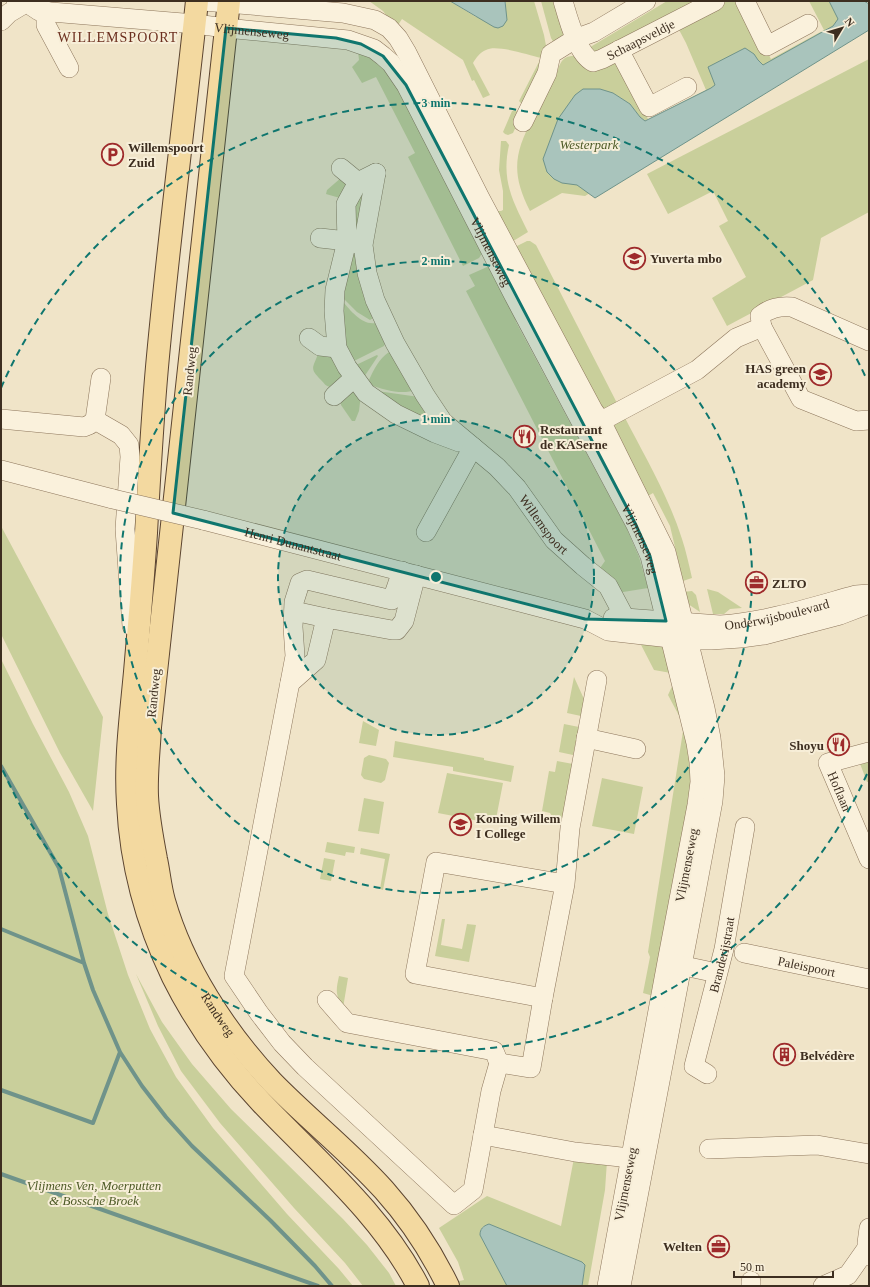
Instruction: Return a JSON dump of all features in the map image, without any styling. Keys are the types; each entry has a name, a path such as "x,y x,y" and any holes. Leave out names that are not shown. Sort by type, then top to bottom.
{"main road":[{"path":"195,24 197,1"},
{"name":"Randweg","path":"229,2 150,727 147,796 151,832 164,900 186,957 211,1004 248,1055 272,1082 368,1174 398,1206 425,1244 448,1286"},
{"name":"Randweg","path":"195,24 157,363 151,437 146,533 135,674 128,736 128,805 137,877 148,914 171,973 202,1028 232,1069 260,1101 320,1161 367,1212 398,1252 418,1286"}],"street":[{"path":"1,21 24,1 39,11 195,24"},
{"name":"Vlijmenseweg","path":"203,1 229,2 343,13 364,17 383,23 398,38 513,261 593,410 593,425"},
{"path":"563,1 575,39"},
{"path":"523,122 547,73 551,54 575,39 594,32 646,1"},
{"name":"Schaapsveldje","path":"575,39 587,59 593,62 715,1"},
{"path":"745,1 767,46 808,24"},
{"path":"46,11 46,25 69,68"},
{"name":"Vlijmenseweg","path":"195,24 348,40 374,49 391,63 406,85 513,294 593,425 666,552 679,640 711,738 715,776 713,801 630,1158 607,1286"},
{"path":"619,50 649,107 687,87"},
{"name":"Willemspoort","path":"341,168 358,182 376,174 355,243 336,284 334,311 337,348 347,367 366,393 396,414 439,427 473,448 498,467 517,488 554,540 608,586 625,618"},
{"path":"320,238 355,243"},
{"name":"Willemspoort","path":"355,243 367,273 375,300 395,343 425,395 439,427"},
{"path":"869,341 792,308 779,306 767,310 760,316 762,327 801,400 856,421 869,420"},
{"path":"593,425 697,370 736,338 762,327"},
{"path":"309,338 320,346 337,348"},
{"path":"1,419 84,427 89,425 95,420 101,378"},
{"path":"334,396 354,378"},
{"path":"95,420 121,434 129,445 130,457 125,529 135,674"},
{"path":"426,532 473,448"},
{"name":"Henri Dunantstraat","path":"1,470 113,499 203,520 585,619 608,631 679,640"},
{"path":"327,1000 347,1023 494,1051 500,1063 491,1090 473,1190 454,1205 331,1093 305,1067 282,1043 259,1013 234,976 295,656 293,627 294,602 300,583 307,580 392,600 409,573"},
{"path":"294,611 397,630 404,621 409,573"},
{"name":"Onderwijsboulevard","path":"675,621 720,624 746,622 856,595 869,594"},
{"name":"Onderwijsboulevard","path":"679,640 727,640 764,634 840,614 869,604"},
{"path":"290,683 316,660 326,618"},
{"name":"Henri Dunantstraat","path":"585,619 625,618 675,621"},
{"path":"500,1063 531,1068 564,884 570,828 597,680"},
{"path":"586,738 636,749"},
{"name":"Hoflaan","path":"869,752 828,762 869,859"},
{"name":"Branderijstraat","path":"707,1074 694,1066 724,949 745,827"},
{"path":"543,998 416,974 434,870 436,862 564,884"},
{"name":"Paleispoort","path":"744,953 869,979"},
{"path":"674,964 717,973"},
{"name":"Vlijmenseweg","path":"621,1286 674,964"},
{"path":"483,1135 575,1152 630,1158"},
{"path":"708,1149 817,1144 869,1154"},
{"path":"823,1286 848,1275 868,1252 869,1228"}],"highlighted area":[{"path":"226,28 336,38 361,44 383,56 406,85 636,525 650,556 666,621 585,619 173,513"}],"green space":[{"path":"369,1 450,1 476,17 506,4 505,1 534,1 547,51 522,104 519,101 541,58 497,48 491,48 482,52 473,63 490,95 483,98 474,80 472,81 463,60 402,19 396,28 383,11"},
{"path":"541,1 558,1 566,36 554,43 551,38"},
{"path":"667,1 702,1 592,56 587,49"},
{"name":"Westerpark","path":"725,1 740,1 771,59 824,30 809,1 854,1 869,10 869,31 867,29 585,196 562,193 530,211 520,186 517,164 519,153 527,131 554,80 562,61 567,57 572,56 619,60 648,119 645,121 630,104 613,93 644,122 706,90 677,26"},
{"path":"358,51 365,54 392,75 483,252 479,258 463,266 408,157 415,153 376,77 362,83 352,67 359,60"},
{"path":"869,59 869,212 821,238 813,280 727,326 712,298 746,277 719,226 728,221 713,191 668,214 647,174"},
{"path":"515,110 518,112 519,120 513,133 508,135 505,134 503,132 512,111"},
{"path":"501,141 506,141 509,145 506,169 510,190 528,232 510,243 494,211 503,210 503,191 499,170"},
{"path":"342,177 351,183 340,198 326,194 327,190"},
{"path":"367,187 358,237 351,204"},
{"path":"530,241 536,245 618,405 602,410 515,249 517,246"},
{"path":"351,251 357,253 373,318 370,320 357,312 343,298"},
{"path":"487,267 491,267 509,295 516,322 627,529 639,557 648,588 617,593 598,571 605,561 466,291 475,286 469,275"},
{"path":"343,302 361,320 375,323 385,344 384,346 352,362 346,354"},
{"path":"323,352 338,361 346,372 331,387 325,385 313,370 318,354"},
{"path":"389,352 415,390 399,392 381,389 371,385 369,380 375,368 382,358"},
{"path":"377,355 378,356 364,377 356,365"},
{"path":"354,389 361,394 359,411 355,421 352,421 341,405 341,401"},
{"path":"377,391 419,397 429,410 432,426"},
{"path":"623,414 670,507 683,544 692,578 683,581 670,526 653,493 648,496 614,430 615,424"},
{"path":"1,526 103,717 93,811 60,753 1,634"},
{"path":"707,589 718,592 742,608 730,609 724,614 713,614"},
{"path":"692,591 696,595 700,612 688,604 682,592"},
{"path":"638,639 662,643 671,673 654,670"},
{"name":"Vlijmens Ven, Moerputten & Bossche Broek","path":"1,659 69,792 88,836 108,914 128,975 150,1029 176,1077 213,1128 287,1214 353,1286 1,1286"},
{"path":"574,677 584,699 581,716 567,713"},
{"path":"677,679 692,745 695,783 694,800 684,829 670,904 667,945 657,997 643,993 650,957 648,952 684,725 668,695 675,680"},
{"path":"363,721 379,730 376,746 359,743"},
{"path":"564,724 579,727 573,755 559,752"},
{"path":"395,741 484,758 484,760 514,766 511,782 453,771 453,767 393,757"},
{"path":"369,755 386,759 389,763 385,780 381,783 364,779 361,775 364,758"},
{"path":"869,758 869,782 867,782 859,761"},
{"path":"557,761 573,764 563,821 554,819 550,813 542,811 549,771 555,772"},
{"path":"447,773 503,783 495,824 438,813"},
{"path":"602,778 643,787 634,834 592,826"},
{"path":"364,798 384,802 379,834 358,831"},
{"path":"327,842 355,847 354,853 346,852 345,856 325,852"},
{"path":"361,848 390,854 383,890 380,889 385,859 360,854"},
{"path":"324,858 335,860 331,881 320,879"},
{"path":"442,919 445,919 441,945 462,949 467,924 476,925 469,962 435,956"},
{"path":"136,974 162,1022 192,1064 231,1109 343,1219 367,1245 389,1273 396,1286 363,1286 345,1263 294,1208 220,1123 181,1071 158,1026"},
{"path":"339,976 348,978 343,1008 337,992"},
{"path":"574,1158 607,1161 605,1190 588,1286 582,1286 585,1265 489,1224 482,1228 480,1235 507,1286 456,1286 454,1282 464,1280 458,1262 439,1228 487,1196 561,1226"}],"water":[{"path":"450,1 505,1 507,20 503,26 498,28 494,27"},
{"name":"Westerpark","path":"829,1 864,1 869,4 869,30 595,198 577,185 562,183 554,179 547,172 543,159 558,119 575,95 583,89 600,89 613,93 630,104 645,121 711,88 715,85 708,67 745,48 754,54 763,65 833,26 838,19"},
{"path":"489,1224 582,1262 585,1265 582,1286 507,1286 480,1235 482,1228"}],"waterway":[{"path":"1,766 59,868 84,963 93,990 120,1052 142,1086 166,1117 192,1146 271,1221 315,1266 332,1286"},
{"path":"1,929 84,963"},
{"path":"1,1090 93,1123 120,1052"},
{"path":"1,1174 318,1286"}],"place":[{"name":"Willemspoort Zuid","path":"113,154"},
{"name":"Yuverta mbo","path":"634,258"},
{"name":"HAS green academy","path":"821,375"},
{"name":"Restaurant de KASerne","path":"524,436"},
{"name":"ZLTO","path":"757,583"},
{"name":"Shoyu","path":"839,745"},
{"name":"Koning Willem I College","path":"460,825"},
{"name":"Belvédère","path":"785,1055"},
{"name":"Welten","path":"718,1246"}],"district":[{"name":"WILLEMSPOORT","path":"118,37"}]}
